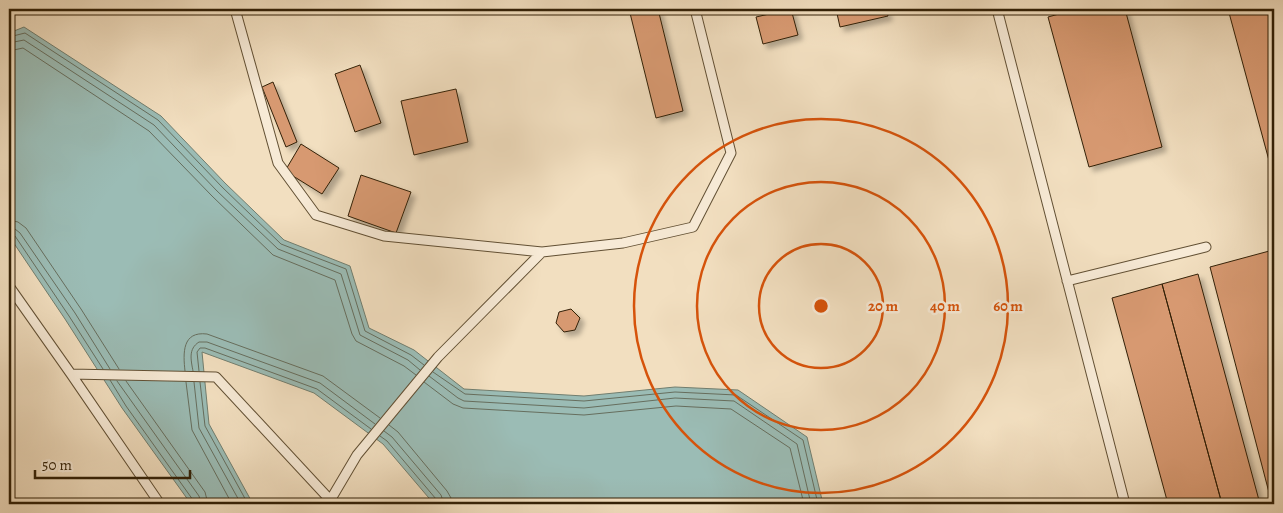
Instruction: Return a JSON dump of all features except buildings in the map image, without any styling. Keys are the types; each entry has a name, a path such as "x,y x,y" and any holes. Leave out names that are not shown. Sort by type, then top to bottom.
{"lane":[{"path":"235,9 278,163 316,215 384,236 542,252 623,243 693,227 732,153 695,9"},
{"path":"997,9 1125,504"},
{"path":"1067,281 1206,247"},
{"path":"71,374 216,377 330,502 357,455 438,357 542,252"},
{"path":"9,286 160,504"}],"water":[{"path":"24,27 161,116 225,183 284,240 350,266 369,328 414,350 464,389 584,396 675,387 738,390 807,437 823,504 434,504 383,444 314,393 202,352 209,424 253,504 191,504 122,408 9,236 9,33"}]}
